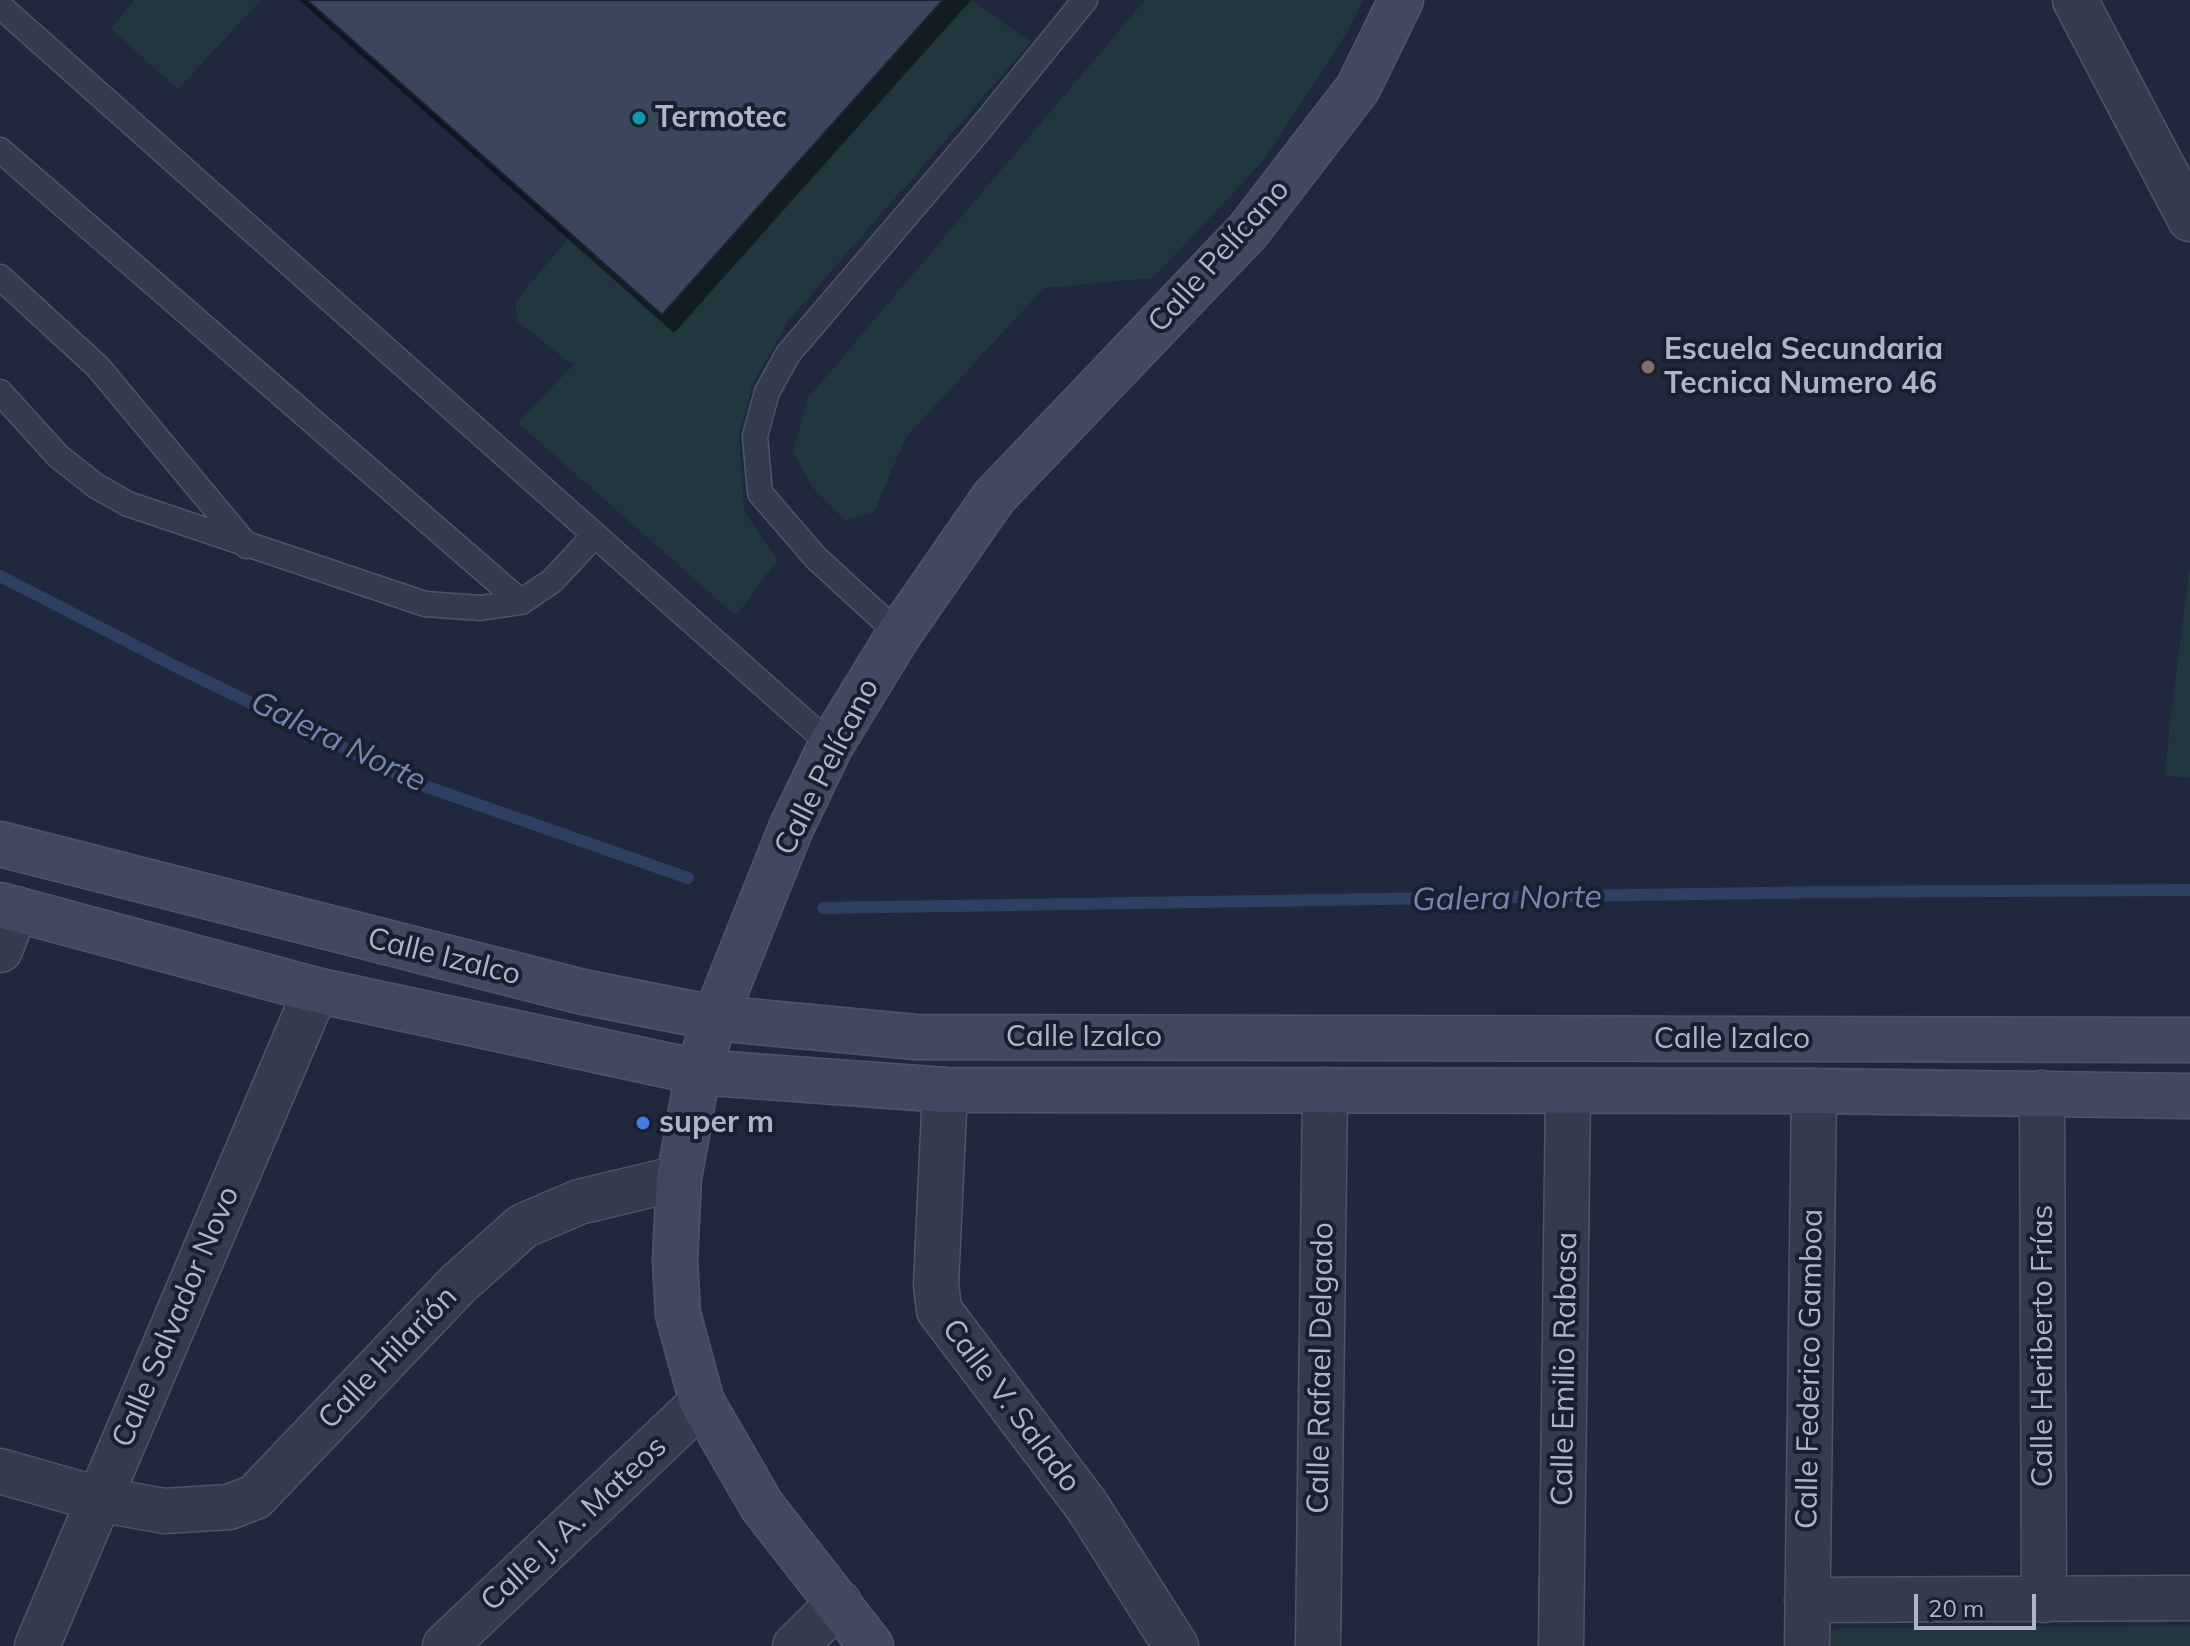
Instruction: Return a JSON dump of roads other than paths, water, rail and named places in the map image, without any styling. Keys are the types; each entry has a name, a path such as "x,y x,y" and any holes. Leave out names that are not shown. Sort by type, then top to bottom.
{"main road":[{"name":"Calle Pelícano","path":"871,1646 762,1506 702,1402 678,1314 675,1260 679,1178 698,1072 715,1018 791,828 831,745 899,634 994,497 1248,231 1358,88 1401,0"},
{"name":"Calle Izalco","path":"0,844 583,992 715,1018 916,1037 2190,1040"},
{"name":"Calle Izalco","path":"8,907 316,990 518,1036 698,1072 945,1090 1814,1091 2190,1096"}],"street":[{"path":"2075,0 2190,219"},
{"path":"0,950 8,907"},
{"name":"Calle Salvador Novo","path":"37,1646 316,990"},
{"name":"Calle V. Salado","path":"945,1090 936,1284 939,1310 1087,1506 1176,1646"},
{"name":"Calle Rafael Delgado","path":"1318,1646 1325,1090"},
{"name":"Calle Emilio Rabasa","path":"1561,1646 1568,1091"},
{"name":"Calle Federico Gamboa","path":"1807,1646 1814,1091"},
{"name":"Calle Heriberto Frías","path":"2042,1093 2044,1600"},
{"name":"Calle Hilarión","path":"0,1471 98,1499 164,1511 229,1507 255,1497 458,1284 523,1226 579,1202 679,1178"},
{"name":"Calle J. A. Mateos","path":"445,1646 702,1402"},
{"path":"1807,1600 2190,1598"},
{"path":"795,1646 839,1603"}],"lane":[{"path":"899,634 816,558 760,493 755,436 767,392 788,354 976,134 1085,0"},
{"path":"0,6 831,745"},
{"path":"0,150 521,602"},
{"path":"0,277 98,367 247,546"},
{"path":"0,392 58,456 96,486 128,504 425,604 480,608 521,602 552,581 594,536"}],"waterway":[{"name":"Galera Norte","path":"0,576 177,667 416,783 688,878"},
{"name":"Galera Norte","path":"823,908 1823,892 2190,890"}],"place":[{"name":"Termotec","path":"639,118"},
{"name":"Escuela Secundaria Tecnica Numero 46","path":"1648,367"},
{"name":"super m","path":"643,1123"}]}
